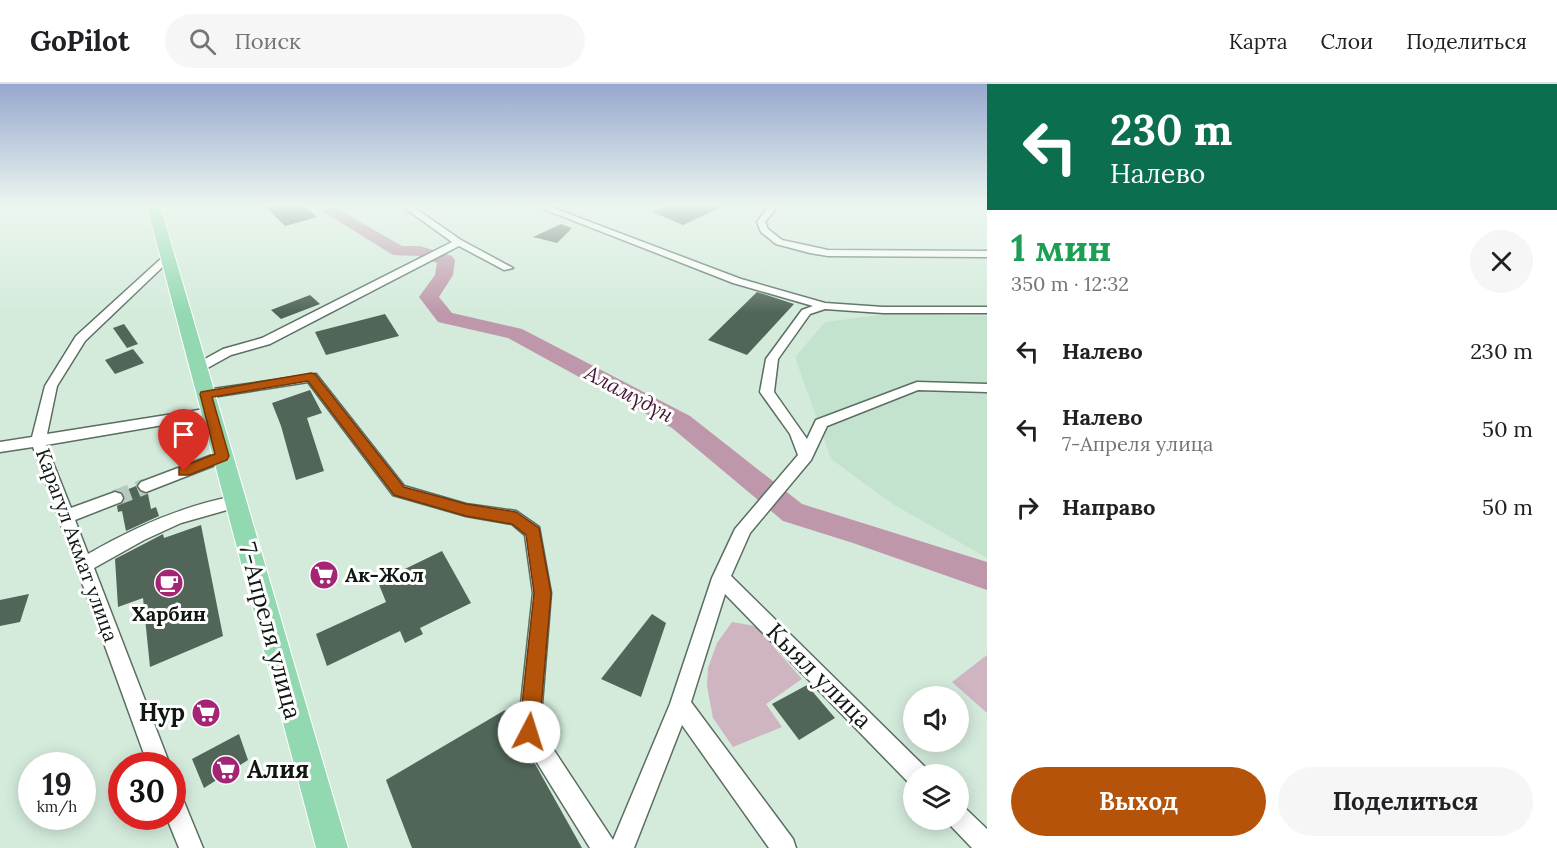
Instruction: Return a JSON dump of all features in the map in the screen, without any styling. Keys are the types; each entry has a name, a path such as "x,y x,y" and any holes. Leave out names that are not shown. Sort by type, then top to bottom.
{"main road":[{"name":"7-Апреля улица","path":"163,242 332,848"}],"street":[{"path":"449,242 454,246 508,268"},
{"path":"634,242 737,281 824,306 883,310 987,310"},
{"path":"782,242 803,249 828,253 987,254"},
{"path":"198,368 227,352 266,341 454,246"},
{"name":"Карагул Акмат улица","path":"154,752 38,442 51,386 80,339 168,257"},
{"path":"806,456 797,433 767,392 772,359 806,312 824,306"},
{"path":"0,447 38,442 208,404 311,377 399,491 466,510 516,518 533,532 542,593 529,732 604,848"},
{"path":"622,848 680,704 722,579 743,530 788,480 806,456 821,423 917,386 987,388"},
{"path":"146,486 223,456"},
{"path":"66,517 115,498"},
{"path":"84,565 128,539 189,512 235,502"},
{"name":"Кыял улица","path":"722,579 906,764"},
{"path":"680,704 784,848"},
{"path":"969,828 987,846"},
{"path":"184,830 191,848"}],"shaded area":[{"path":"887,314 987,316 987,558 891,503 831,459 795,357 825,322"},
{"path":"732,622 755,626 802,679 766,704 782,727 733,747 713,718 707,686 708,668 717,643"},
{"path":"987,655 987,713 969,697 969,686 957,686 952,682"}],"building":[{"path":"757,292 794,304 747,355 708,340"},
{"path":"310,295 320,304 281,319 271,310"},
{"path":"385,314 399,336 326,355 315,332"},
{"path":"124,324 138,344 127,348 113,328"},
{"path":"133,349 144,363 115,374 105,360"},
{"path":"310,390 322,413 307,418 324,471 296,480 272,403"},
{"path":"136,486 140,492 148,494 151,509 156,507 159,516 126,531 122,511 118,512 117,506 125,499 121,492"},
{"path":"201,525 223,636 150,667 143,598 118,607 115,559 163,534 164,538"},
{"path":"442,551 471,603 420,628 423,634 405,643 400,631 327,666 316,634 386,602 378,582"},
{"path":"29,594 20,622 0,626 0,600"},
{"path":"652,614 666,623 641,697 601,679"},
{"path":"807,685 835,718 799,740 772,704"},
{"path":"505,710 582,848 412,848 386,780"},
{"path":"239,734 248,760 204,788 192,759"}],"waterway":[{"name":"Аламүдүн","path":"383,242 399,251 420,251 446,260 444,275 429,297 445,318 515,333 681,422 793,513 856,531 987,576"}],"tunnel":[{"path":"115,498 146,486"}],"place":[{"name":"Ак-Жол","path":"324,575"},
{"name":"Харбин","path":"169,583"},
{"name":"Нур","path":"206,713"},
{"name":"Алия","path":"226,770"}],"route":[{"path":"184,471 223,456 206,394 311,377 399,491 466,510 516,518 533,532 542,593 529,732"}]}
